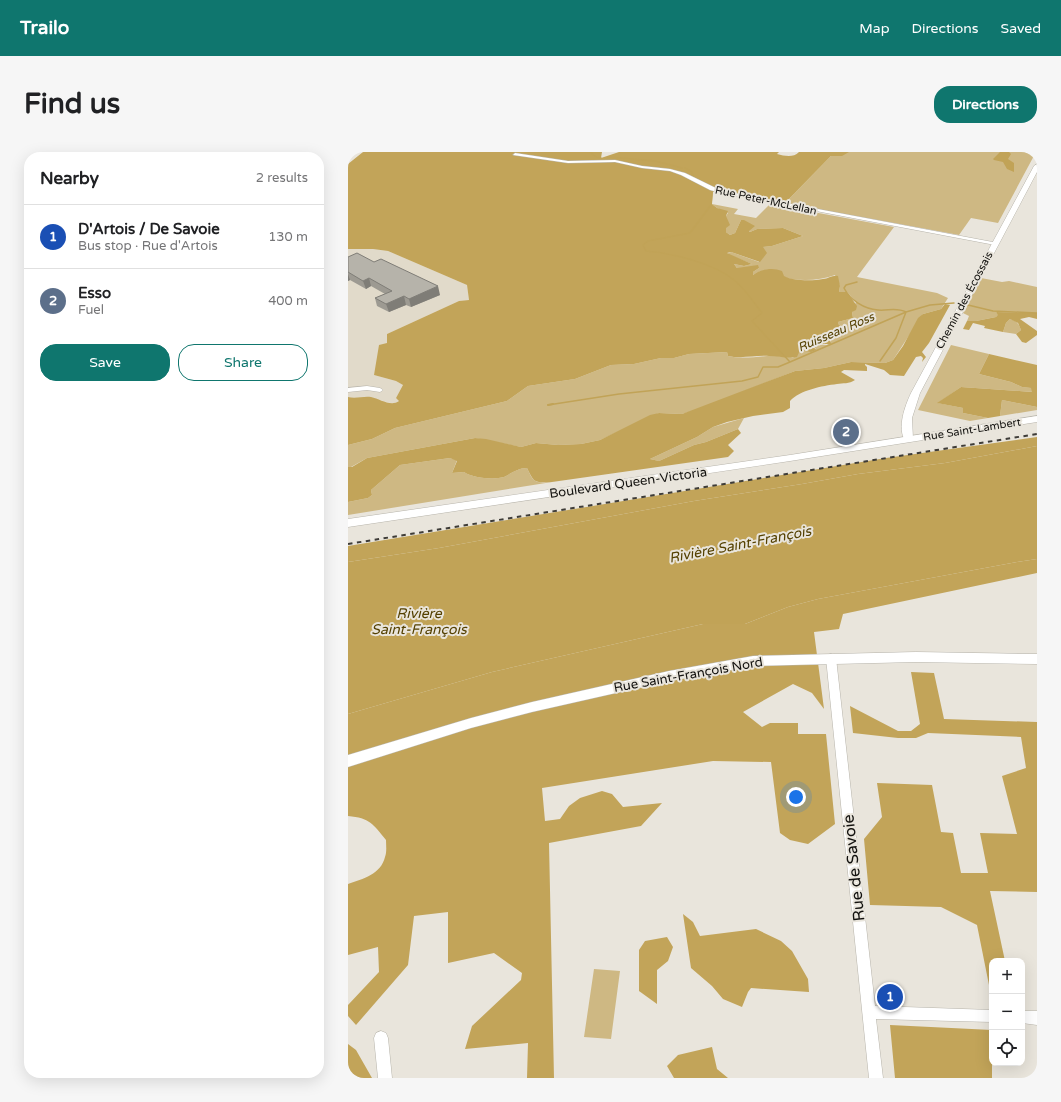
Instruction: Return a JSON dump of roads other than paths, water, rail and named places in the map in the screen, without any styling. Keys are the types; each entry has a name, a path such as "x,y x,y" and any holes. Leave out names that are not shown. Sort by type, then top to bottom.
{"main road":[{"name":"Chemin des Écossais","path":"908,439 906,430 909,408 919,386 1037,166"},
{"name":"Rue Saint-Lambert","path":"908,439 1037,419"},
{"name":"Boulevard Queen-Victoria","path":"348,523 908,439"},
{"name":"Rue Saint-François Nord","path":"348,761 470,723 608,689 753,661 916,657 1037,659"}],"street":[{"name":"Rue Peter-McLellan","path":"515,154 568,162 615,161 642,167 670,170 683,174 707,187 721,192 995,243"},
{"path":"348,390 367,388 380,390"},
{"name":"Rue de Savoie","path":"831,658 876,1078"},
{"path":"869,1012 989,1016"},
{"path":"1025,1017 1037,1018"},
{"path":"381,1038 385,1078"}],"water":[{"path":"1000,152 1009,152 1011,154 1008,159 1014,163 1014,172 1007,169 1003,162 993,159"},
{"name":"Rivière Saint-François","path":"1037,446 1037,559 818,599 788,607 745,624 703,624 492,672 348,714 348,562 439,548 694,501 858,474 945,463"}],"waterway":[{"name":"Ruisseau Ross","path":"590,152 596,157 601,158"},
{"name":"Ruisseau Ross","path":"608,157 655,161 682,168"},
{"name":"Ruisseau Ross","path":"685,168 691,171 694,178 700,181"},
{"name":"Ruisseau Ross","path":"712,192 711,205 690,233 648,241 643,245 646,251 668,254 692,260 715,269 734,280 745,291 762,313 752,321 790,362"},
{"path":"857,282 846,285 844,288 858,303 873,309 895,309 906,312"},
{"name":"Ruisseau Ross","path":"906,312 930,305 954,303"},
{"name":"Ruisseau Ross","path":"968,305 993,311 1037,313"},
{"name":"Ruisseau Ross","path":"790,362 906,312"},
{"path":"880,361 896,338 906,312"},
{"path":"553,404 548,405 619,394 742,381 758,377 763,367 778,367 790,362"}],"railway":[{"path":"348,544 1037,434"}],"place":[{"name":"Esso","path":"846,432"},
{"name":"D'Artois / De Savoie","path":"890,997"}]}
